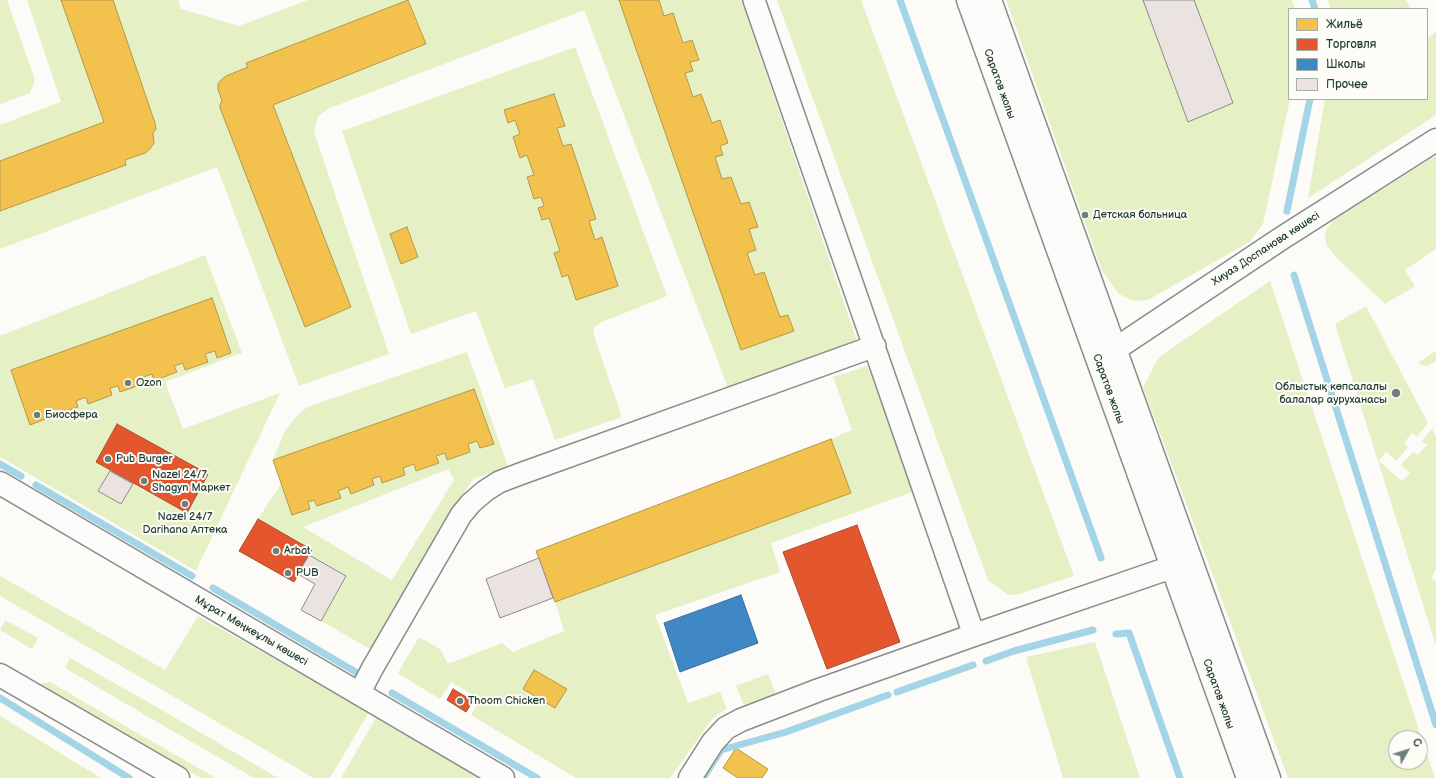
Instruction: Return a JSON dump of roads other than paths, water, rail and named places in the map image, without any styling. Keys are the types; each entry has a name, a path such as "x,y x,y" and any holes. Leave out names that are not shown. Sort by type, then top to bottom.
{"main road":[{"name":"Саратов жолы","path":"968,0 1107,355 1269,778"},
{"name":"Саратов жолы","path":"990,0 1107,355 1172,567 1248,778"},
{"name":"Хиуаз Доспанова көшесі","path":"1107,355 1282,238 1436,140"},
{"name":"Мұрат Мөңкеұлы көшесі","path":"0,483 503,778"},
{"path":"690,778 713,742 720,734 733,724 819,690 1172,567"},
{"path":"0,675 178,778"}],"street":[{"path":"754,0 974,635"},
{"path":"359,694 461,515 471,502 484,491 499,482 520,474 629,436 875,346"}],"waterway":[{"path":"900,0 1101,558"},
{"path":"1312,0 1315,8"},
{"path":"1287,211 1310,100"},
{"path":"1294,275 1436,725"},
{"path":"0,464 21,476"},
{"path":"36,485 192,576"},
{"path":"213,588 359,674"},
{"path":"986,661 1014,651 1093,630"},
{"path":"1116,634 1129,633 1180,778"},
{"path":"897,692 973,665"},
{"path":"392,693 537,778"},
{"path":"703,778 721,750 786,732 888,695"},
{"path":"0,698 129,778"}],"place":[{"name":"Детская больница","path":"1085,215"},
{"name":"Ozon","path":"128,383"},
{"name":"Облыстық көпсалалы балалар ауруханасы","path":"1396,393"},
{"name":"Биосфера","path":"37,415"},
{"name":"Pub Burger","path":"108,459"},
{"name":"Nazel 24/7 Shagyn Маркет","path":"144,481"},
{"name":"Nazel 24/7 Darihana Аптека","path":"185,504"},
{"name":"Arbat","path":"276,551"},
{"name":"PUB","path":"288,573"},
{"name":"Thoom Chicken","path":"460,701"}]}
